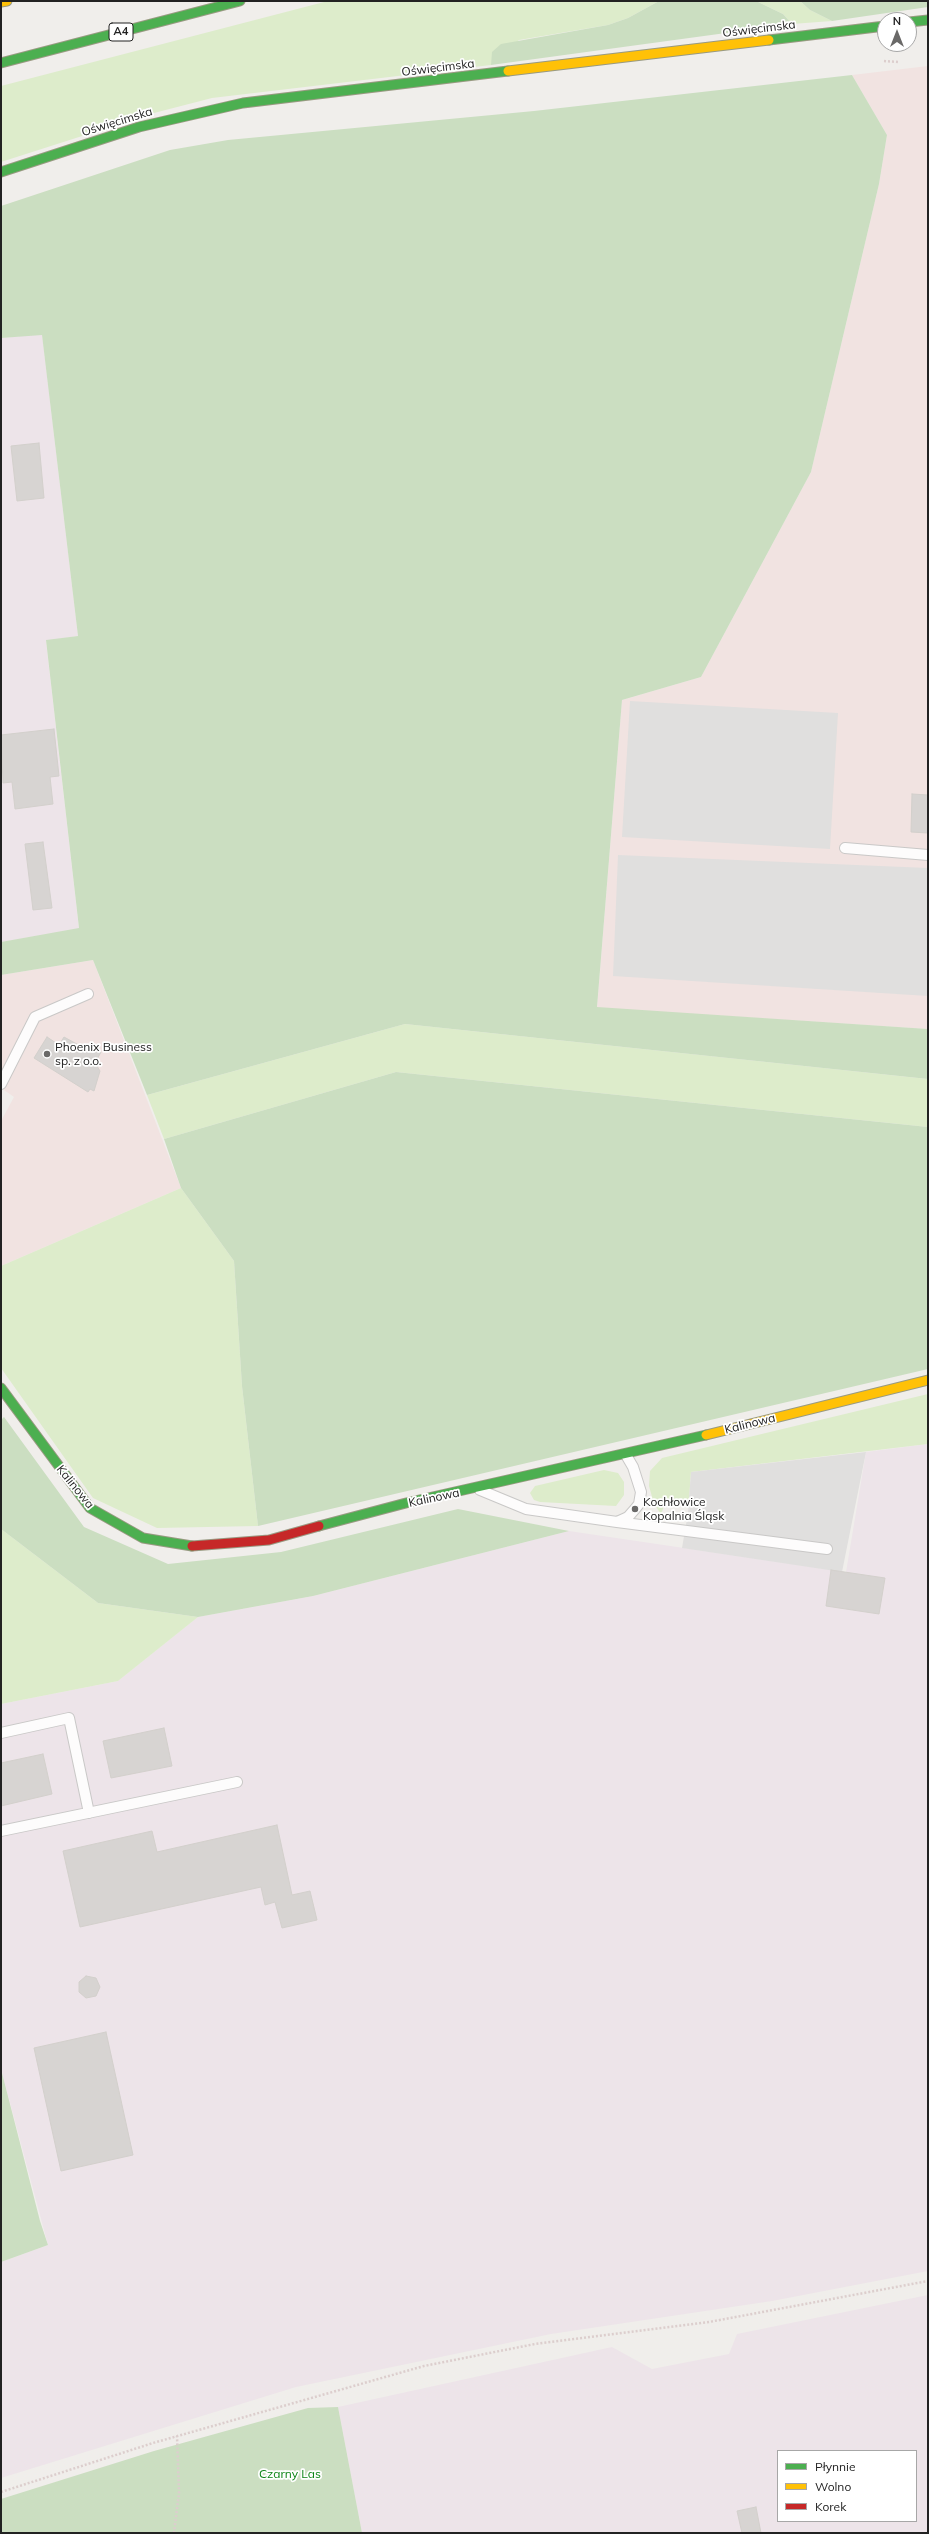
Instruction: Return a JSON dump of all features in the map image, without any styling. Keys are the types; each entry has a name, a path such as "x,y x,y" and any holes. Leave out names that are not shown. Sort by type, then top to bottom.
{"main road":[{"path":"1,2 7,1"},
{"name":"A4","path":"1,63 240,1"},
{"path":"917,21 928,20"},
{"name":"Oświęcimska","path":"1,172 139,127 243,103 877,27"},
{"name":"Kalinowa","path":"1,1388 90,1508 143,1538 195,1546 269,1540 406,1503 476,1489 626,1455 928,1380"}],"lane":[{"path":"845,848 928,855"},
{"path":"1,1084 35,1016 88,994"},
{"path":"617,1522 628,1517 635,1509 639,1504 641,1492 633,1467 626,1455"},
{"path":"476,1489 526,1509 827,1549"},
{"path":"1,1733 69,1718 89,1813"},
{"path":"1,1831 237,1782"}],"path":[{"path":"884,61 898,62"},
{"path":"1,2492 177,2436 424,2366 535,2344 709,2322 928,2281"},
{"path":"174,2533 179,2493 177,2436"}],"shaded area":[{"path":"928,66 928,1029 597,1008 622,700 701,677 811,472 879,184 887,135 852,75"},
{"path":"42,334 78,636 46,641 79,929 1,942 1,338"},
{"path":"630,701 838,713 830,849 622,837"},
{"path":"618,855 928,868 928,996 613,976"},
{"path":"93,960 181,1188 1,1266 1,1121 14,1097 1,1088 1,975"},
{"path":"928,1444 928,2271 772,2301 551,2334 296,2387 1,2478 1,2262 48,2245 1,2069 1,1704 118,1681 198,1617 313,1596 569,1531 846,1572 866,1452"},
{"path":"866,1452 842,1572 682,1548 688,1513 691,1472"},
{"path":"928,2295 928,2533 362,2533 338,2407 612,2347 652,2369 729,2354 737,2334"}],"green space":[{"path":"328,1 659,1 628,18 608,25 519,40 491,65 212,98 154,113 1,162 1,86"},
{"path":"659,1 756,1 783,14 792,24 491,65 492,52 501,44 608,25 628,18"},
{"path":"756,1 800,1 810,10 832,21 792,24 783,14"},
{"path":"800,1 928,1 928,7 894,12 877,12 877,14 832,21 810,10"},
{"path":"852,75 887,135 879,184 811,472 701,677 622,700 597,1007 928,1029 928,1079 405,1024 147,1095 93,960 1,975 1,942 79,928 46,640 78,636 42,335 1,338 1,206 170,150 228,140 534,111"},
{"path":"405,1024 928,1079 928,1127 396,1072 164,1139 147,1095"},
{"path":"396,1072 928,1127 928,1369 258,1526 242,1386 234,1261 181,1188 164,1139"},
{"path":"181,1188 234,1261 242,1386 258,1526 157,1528 93,1498 1,1368 1,1266"},
{"path":"928,1394 928,1444 691,1472 689,1500 665,1504 661,1514 654,1504 649,1486 650,1471 662,1458"},
{"path":"4,1417 84,1527 168,1564 281,1552 458,1509 569,1531 313,1596 198,1617 98,1603 1,1529 1,1420"},
{"path":"604,1470 618,1473 624,1482 624,1495 616,1506 540,1502 534,1500 530,1493 535,1486"},
{"path":"1,1529 98,1603 198,1617 118,1681 1,1704"},
{"path":"1,2069 40,2221 48,2245 1,2262"},
{"name":"Czarny Las","path":"338,2407 362,2533 1,2533 1,2499 154,2451 308,2408"}],"building":[{"path":"39,443 44,498 17,501 11,446"},
{"path":"54,729 59,776 50,777 53,804 15,809 12,782 3,783 1,735"},
{"path":"912,794 928,795 928,833 911,832"},
{"path":"43,842 52,908 33,910 25,844"},
{"path":"47,1037 59,1045 64,1037 84,1048 87,1044 101,1052 95,1063 100,1071 94,1091 90,1089 88,1092 34,1058"},
{"path":"831,1570 885,1578 879,1614 826,1606"},
{"path":"164,1728 172,1766 111,1778 103,1741"},
{"path":"43,1754 52,1794 1,1806 1,1763"},
{"path":"277,1825 292,1895 310,1891 317,1920 282,1928 275,1902 265,1905 261,1887 80,1927 63,1851 152,1831 157,1852"},
{"path":"86,1976 96,1978 100,1987 96,1996 86,1998 79,1992 79,1982"},
{"path":"106,2032 133,2155 61,2171 34,2048"},
{"path":"756,2507 761,2533 742,2533 737,2511"}],"traffic: fast":[{"path":"1,63 240,1"},
{"path":"917,21 928,20"},
{"path":"769,40 877,27"},
{"path":"1,172 139,127 243,103 508,71"},
{"path":"1,1388 90,1508 143,1538 192,1546"},
{"path":"319,1526 406,1503 706,1435"}],"traffic: slow":[{"path":"1,2 7,1"},
{"path":"508,71 769,40"},
{"path":"706,1435 928,1380"}],"traffic: jam":[{"path":"192,1546 269,1540 319,1526"}],"place":[{"name":"Phoenix Business sp. z o.o.","path":"47,1054"},
{"name":"Kochłowice Kopalnia Śląsk","path":"635,1509"}]}
